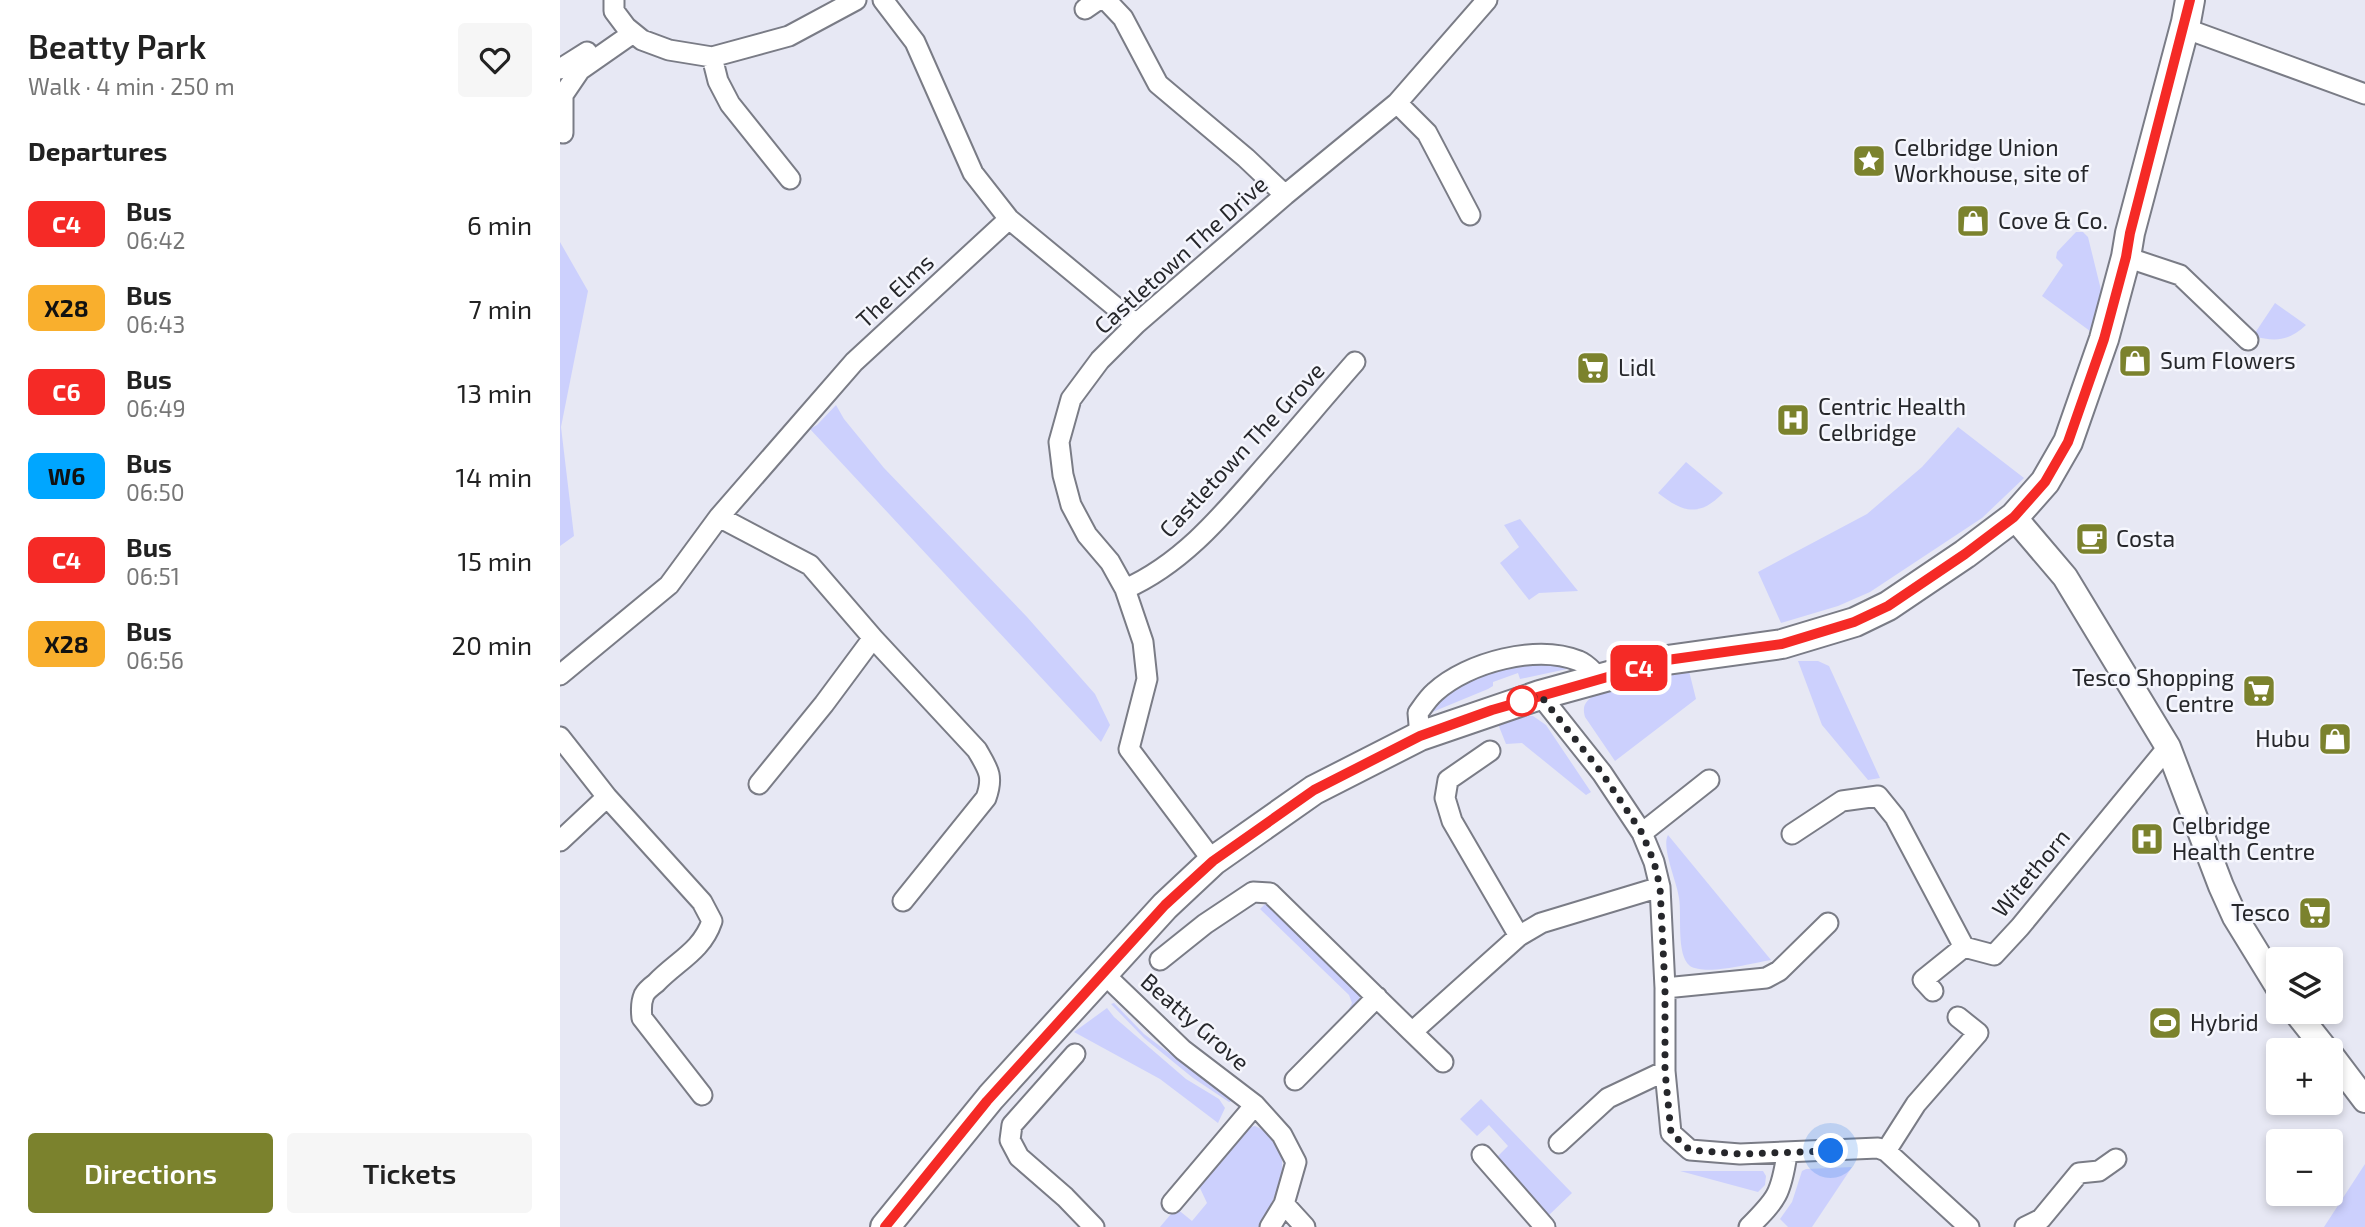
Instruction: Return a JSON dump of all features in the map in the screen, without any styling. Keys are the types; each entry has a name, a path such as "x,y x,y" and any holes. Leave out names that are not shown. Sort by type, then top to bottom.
{"main road":[{"path":"884,1227 987,1101 1165,905 1213,861 1314,790 1420,736 1540,695 1667,660 1782,644 1854,622 1888,606 2014,517 2045,482 2068,442 2104,339 2190,0"}],"street":[{"path":"614,0 614,11 642,40 669,50 712,57 789,36 856,0"},
{"path":"883,0 915,41 973,173 1009,219 1136,324"},
{"path":"1106,0 1123,18 1158,84 1246,158 1285,195"},
{"name":"Castletown The Drive","path":"1213,861 1129,749 1147,679 1143,642 1125,589 1110,562 1087,535 1072,505 1063,475 1059,442 1071,399 1100,360 1136,324 1285,195 1397,103 1487,0"},
{"path":"2184,28 2365,94"},
{"path":"560,69 630,30"},
{"path":"563,133 563,95 580,70 630,30"},
{"path":"712,57 718,81 730,104 790,179"},
{"path":"1397,103 1427,133 1470,215"},
{"name":"The Elms","path":"560,675 669,585 719,517 854,362 1009,219"},
{"path":"2126,257 2180,275 2248,340"},
{"name":"Castletown The Grove","path":"1125,589 1142,582 1191,548 1355,362"},
{"path":"719,517 810,565 976,750 989,771 990,786 986,798 903,901"},
{"path":"2014,517 2065,576 2168,747 2221,886 2266,968"},
{"path":"759,784 873,638"},
{"path":"1420,736 1418,713 1433,693 1454,677 1498,661 1556,655 1582,662 1600,678"},
{"path":"1540,695 1602,773 1642,833 1654,862 1660,887 1665,988 1665,1071 1671,1133 1690,1150 1740,1154 1878,1148 1886,1151 1969,1227"},
{"path":"560,737 607,797 702,901 712,921 707,936 644,994 641,1006 642,1018 702,1095"},
{"name":"Witethorn","path":"1964,947 1994,955 2168,747"},
{"path":"1490,751 1448,780 1445,798 1452,821 1519,936"},
{"path":"1642,833 1709,780"},
{"path":"1792,834 1842,801 1878,796 1895,817 1964,947 1923,980 1933,990"},
{"path":"560,841 607,797"},
{"path":"1412,1032 1519,936 1541,923 1660,887"},
{"path":"1160,960 1205,924 1253,892 1270,893 1443,1062"},
{"path":"1665,988 1766,978 1779,971 1828,923"},
{"name":"Beatty Grove","path":"1104,974 1183,1050 1255,1105 1282,1135 1296,1162 1284,1203 1270,1227"},
{"path":"1295,1080 1377,997"},
{"path":"1886,1151 1916,1104 1978,1033 1958,1017"},
{"path":"2305,1024 2317,1038"},
{"path":"1075,1054 1012,1125 1010,1140 1019,1157 1065,1197 1094,1227"},
{"path":"1559,1143 1608,1098 1665,1071"},
{"path":"2343,1071 2365,1100"},
{"name":"Beatty Grove","path":"1172,1203 1255,1105"},
{"path":"1749,1227 1783,1185 1787,1154"},
{"path":"1482,1156 1545,1227"},
{"path":"2038,1224 2079,1173 2099,1171 2116,1159"},
{"path":"1284,1203 1305,1227"}],"shaded area":[{"path":"2076,232 2083,232 2088,237 2102,294 2090,331 2042,296 2063,265 2056,258 2057,252"},
{"path":"560,242 588,291 561,427 574,536 560,546"},
{"path":"2275,303 2306,325 2282,339 2253,336"},
{"path":"836,405 844,419 884,468 1027,617 1095,694 1110,725 1101,742 810,429"},
{"path":"1958,427 2024,478 1982,518 1870,592 1838,606 1781,623 1758,572 1867,514 1922,467"},
{"path":"1686,462 1723,493 1698,509 1690,510 1675,505 1658,493"},
{"path":"1520,519 1578,591 1539,593 1529,600 1500,563 1519,547 1504,525"},
{"path":"1798,661 1818,661 1829,666 1880,778 1868,780 1822,725"},
{"path":"1528,662 1574,666 1520,679 1518,673 1493,682 1493,686 1488,689 1430,713 1449,691 1461,683 1486,672"},
{"path":"1689,671 1696,699 1615,761 1585,717 1586,702 1594,695"},
{"path":"1533,716 1546,725 1591,792 1586,795 1522,743 1506,744 1498,724"},
{"path":"1668,835 1771,960 1707,970 1690,966 1681,944 1679,898 1666,848"},
{"path":"1267,902 1360,993 1359,1005 1345,1017 1352,1003 1349,995 1260,909"},
{"path":"1114,1003 1144,1034 1232,1101 1229,1102 1193,1078 1144,1038 1111,1004"},
{"path":"1107,1008 1186,1079 1219,1099 1225,1108 1218,1123 1160,1079 1074,1032"},
{"path":"1481,1099 1572,1193 1549,1215 1495,1159 1508,1146 1489,1125 1477,1136 1460,1119"},
{"path":"1255,1126 1269,1135 1278,1146 1282,1158 1278,1186 1259,1227 1160,1227 1176,1208 1192,1221 1207,1203 1199,1186 1246,1128"},
{"path":"2365,1164 2365,1227 2324,1227 2338,1206 2343,1206 2343,1198"},
{"path":"1852,1167 1812,1227 1788,1227 1780,1219 1792,1202 1802,1171"},
{"path":"1680,1171 1763,1171 1766,1176 1765,1185 1758,1192"}],"bus line":[{"name":"C4","path":"885,1227 987,1101 1165,905 1213,861 1314,790 1420,736 1492,710 1667,660 1782,644 1854,622 1888,606 2014,517 2045,482 2068,442 2085,396 2126,257 2190,0"}],"place":[{"name":"Celbridge Union Workhouse, site of","path":"1869,161"},
{"name":"Cove & Co.","path":"1973,221"},
{"name":"Sum Flowers","path":"2135,361"},
{"name":"Lidl","path":"1593,368"},
{"name":"Centric Health Celbridge","path":"1793,420"},
{"name":"Costa","path":"2092,539"},
{"name":"Tesco Shopping Centre","path":"2259,691"},
{"name":"Hubu","path":"2335,739"},
{"name":"Celbridge Health Centre","path":"2147,839"},
{"name":"Tesco","path":"2315,913"},
{"name":"Hybrid","path":"2165,1023"}],"route":[{"path":"1522,701 1540,695 1602,773 1642,833 1654,862 1660,887 1665,988 1665,1071 1671,1133 1690,1150 1740,1154 1831,1151"}]}
